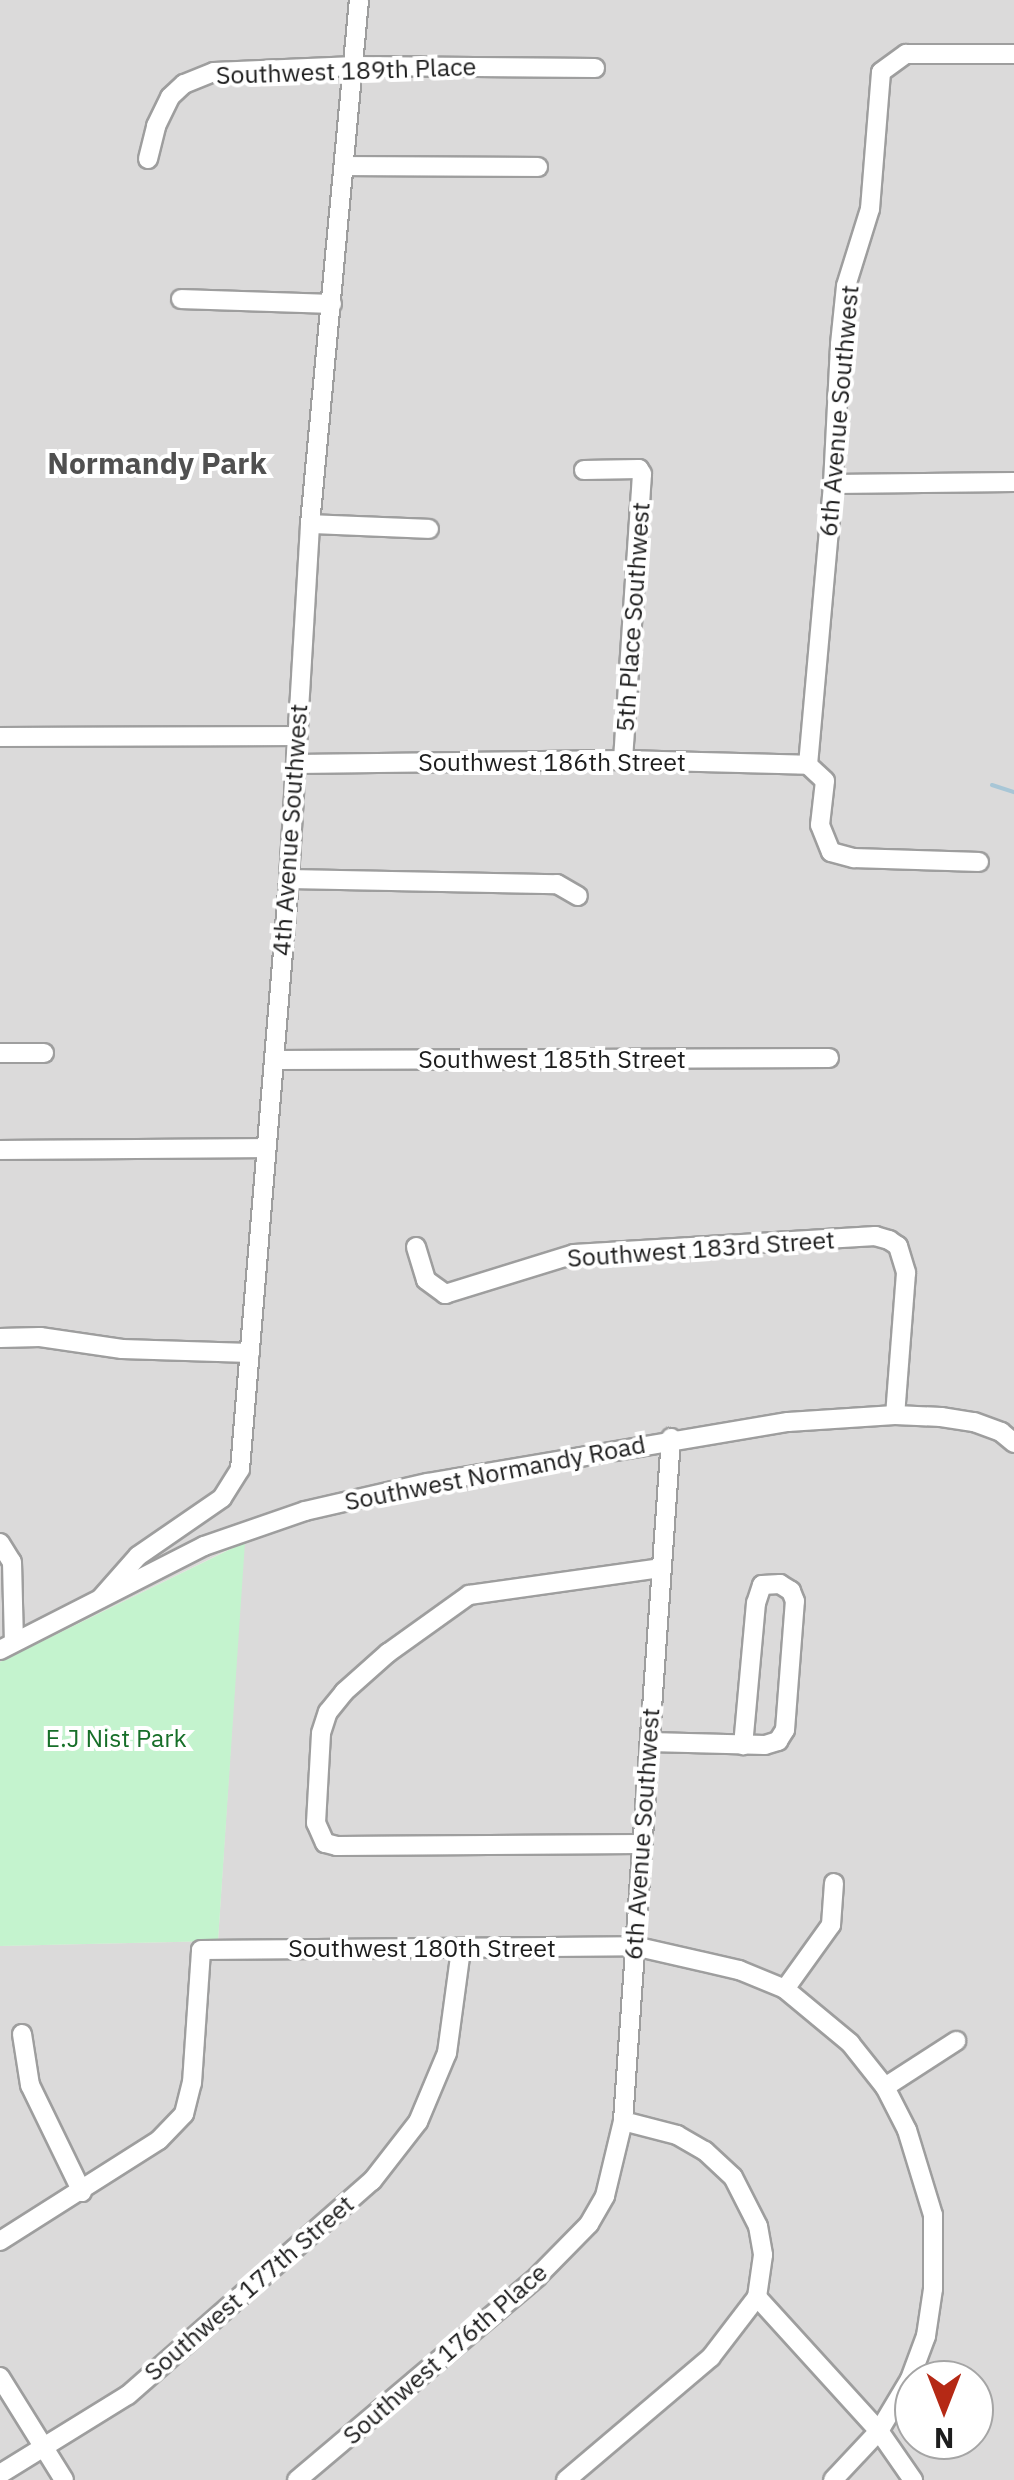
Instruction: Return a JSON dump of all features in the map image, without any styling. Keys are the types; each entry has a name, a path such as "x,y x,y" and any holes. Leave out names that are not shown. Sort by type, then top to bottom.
{"street":[{"name":"4th Avenue Southwest","path":"101,1598 138,1556 222,1498 232,1486 242,1450 289,880 310,524 360,0"},
{"name":"6th Avenue Southwest","path":"808,765 834,484 846,286 870,209 879,81 888,63 906,54 1014,54"},
{"name":"Southwest 189th Place","path":"148,159 162,110 184,84 227,70 355,66 595,68"},
{"path":"345,166 538,167"},
{"path":"181,298 332,304"},
{"name":"5th Place Southwest","path":"584,470 639,469 642,474 623,760"},
{"path":"834,484 1014,482"},
{"path":"310,524 429,529"},
{"path":"0,737 296,736"},
{"name":"Southwest 186th Street","path":"296,764 623,760 808,765"},
{"path":"808,765 825,782 820,825 832,852 854,858 979,862"},
{"path":"289,880 557,884 578,896"},
{"path":"0,1053 44,1053"},
{"name":"Southwest 185th Street","path":"274,1060 830,1058"},
{"path":"0,1150 266,1148"},
{"name":"Southwest 183rd Street","path":"416,1248 426,1280 444,1294 574,1254 875,1236 898,1246 906,1273 896,1414"},
{"path":"0,1338 40,1336 122,1350 250,1353"},
{"name":"Southwest Normandy Road","path":"7,1646 204,1546 305,1511 671,1438 788,1422 896,1414 974,1422 1001,1432 1014,1443"},
{"name":"6th Avenue Southwest","path":"588,2224 610,2183 623,2121 671,1438"},
{"path":"0,1543 12,1562 7,1646"},
{"path":"642,1844 337,1846 319,1836 316,1823 321,1733 328,1712 388,1653 469,1595 660,1568"},
{"path":"650,1742 764,1746 778,1741 784,1730 795,1600 791,1590 780,1584 762,1585 756,1603 743,1745"},
{"path":"785,1990 831,1925 834,1883"},
{"name":"Southwest 180th Street","path":"82,2192 159,2140 184,2114 192,2084 202,1950 634,1946 739,1970 785,1990 850,2043 885,2087 924,2173 933,2215 934,2255 926,2336 910,2378 880,2431 832,2480"},
{"name":"Southwest 177th Street","path":"0,2474 128,2395 372,2180 418,2122 447,2053 461,1948"},
{"path":"0,2241 82,2192 30,2086 22,2034"},
{"path":"885,2087 956,2041"},
{"path":"566,2480 711,2358 757,2297 762,2255 758,2226 733,2177 704,2151 677,2135 623,2121"},
{"name":"Southwest 176th Place","path":"297,2480 536,2277 588,2224"},
{"path":"757,2297 880,2431 914,2480"},
{"path":"0,2377 64,2480"}],"shaded area":[{"path":"0,0 1014,0 1014,2480 0,2480 0,1946 218,1941 244,1542 0,1662"}],"green space":[{"name":"E.J Nist Park","path":"245,1542 218,1941 0,1946 0,1662"}],"waterway":[{"path":"992,785 1014,792"}],"district":[{"name":"Normandy Park","path":"157,463"}]}
